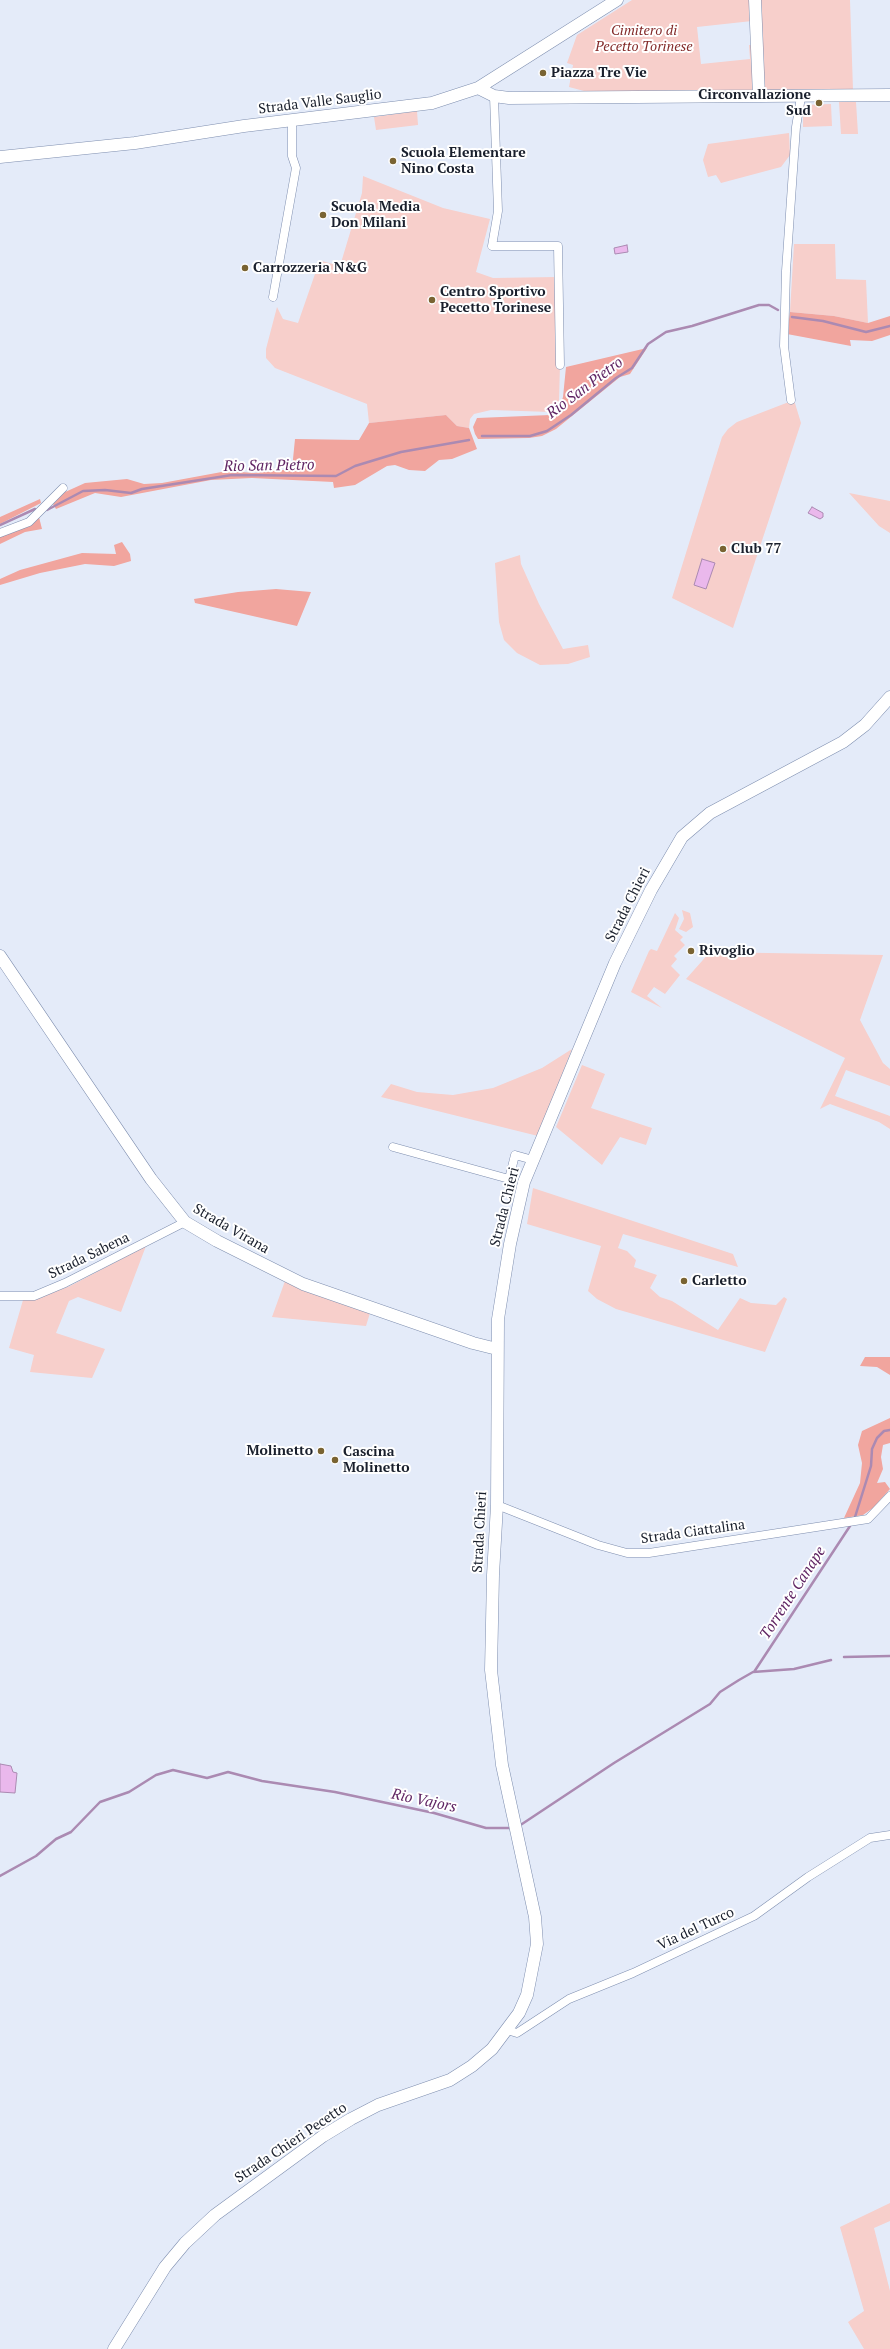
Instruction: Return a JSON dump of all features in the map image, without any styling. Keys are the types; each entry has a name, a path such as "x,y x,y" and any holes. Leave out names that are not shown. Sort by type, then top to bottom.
{"main road":[{"name":"Strada Valle Sauglio","path":"0,157 135,143 432,103 478,88 617,0"},
{"path":"755,0 759,96"},
{"path":"478,88 494,96 800,97 890,95"},
{"name":"Strada Chieri","path":"515,1824 502,1765 491,1670 497,1505 498,1319 510,1244 524,1182 615,963 651,890 682,837 710,813 842,742 865,725 890,697"},
{"name":"Strada Virana","path":"0,956 151,1179 185,1222 217,1241 303,1284 473,1343 497,1349"},
{"name":"Strada Chieri Pecetto","path":"114,2349 164,2267 185,2243 215,2215 323,2136 351,2119 378,2105 450,2080 472,2066 492,2049 507,2030 519,2013 527,1995 537,1944 534,1917 515,1824"}],"street":[{"path":"494,96 498,211 492,246 558,246 560,365"},
{"path":"791,400 784,346 786,271 796,127 800,97"},
{"path":"273,297 296,168 292,156 292,121"},
{"path":"0,533 29,522 63,488"},
{"path":"393,1147 509,1179 515,1155 533,1160"},
{"name":"Strada Sabena","path":"0,1296 34,1296 65,1283 185,1222"},
{"name":"Strada Ciattalina","path":"497,1505 598,1545 627,1553 649,1553 868,1519 890,1496"},
{"name":"Via del Turco","path":"507,2030 517,2033 569,1999 633,1973 754,1916 808,1877 870,1838 890,1835"}],"green space":[{"name":"Cimitero di Pecetto Torinese","path":"632,0 750,0 752,21 697,27 701,64 750,59 749,45 753,45 754,91 584,91 569,87 573,65 567,63 577,35"},
{"path":"761,0 850,0 853,90 767,90 764,87 760,8"},
{"path":"839,102 856,102 858,134 841,134"},
{"path":"831,104 832,126 803,127 803,105"},
{"path":"417,111 418,125 376,130 374,117"},
{"path":"789,133 790,155 781,167 721,183 716,175 708,177 703,160 708,144"},
{"name":"Centro Sportivo Pecetto Torinese","path":"363,176 443,208 490,219 476,272 493,278 557,277 560,365 559,401 551,412 491,410 474,414 470,419 469,428 457,426 446,415 369,423 367,404 275,368 266,358 266,349 277,307 283,319 298,323 315,274 317,274 322,261 340,266 362,193"},
{"path":"794,244 835,244 836,279 866,280 868,323 834,316 790,312"},
{"name":"Club 77","path":"794,400 801,423 733,628 672,598 722,437 728,429 737,422"},
{"path":"849,493 890,501 890,533 879,526"},
{"path":"520,555 521,564 539,604 563,649 588,645 590,657 568,664 540,665 517,653 504,640 499,622 495,563"},
{"path":"682,910 690,913 693,927 686,932 679,929 684,919"},
{"path":"675,913 679,918 675,930 683,937 680,940 685,945 674,956 677,959 671,966 680,975 665,994 654,987 647,996 662,1008 631,992 649,951 651,949 657,951"},
{"path":"710,952 883,955 860,1020 883,1063 890,1069 890,1086 846,1070 835,1096 890,1116 890,1129 879,1122 830,1104 820,1109 845,1058 686,979"},
{"path":"572,1049 538,1136 381,1097 391,1084 417,1092 453,1095 493,1088 542,1068"},
{"path":"582,1065 605,1074 591,1108 652,1128 646,1145 620,1137 602,1165 556,1127"},
{"path":"533,1188 733,1254 738,1267 623,1234 618,1248 627,1251 636,1260 634,1267 657,1275 650,1288 660,1297 672,1301 718,1330 740,1298 751,1303 776,1305 784,1297 787,1299 765,1352 616,1309 597,1299 588,1291 601,1246 527,1224"},
{"path":"146,1246 121,1312 78,1297 69,1301 56,1333 105,1349 92,1378 30,1372 34,1355 9,1348 23,1300 35,1299 70,1286"},
{"path":"285,1281 370,1313 366,1326 272,1317"},
{"path":"890,2203 890,2221 874,2228 890,2291 890,2349 864,2349 848,2322 864,2311 840,2227"}],"shaded area":[{"path":"627,245 628,252 615,254 614,248"},
{"path":"790,312 834,316 868,323 890,316 890,335 872,341 850,340 851,346 787,334"},
{"path":"647,348 630,374 620,377 556,429 542,436 529,438 478,439 475,434 473,427 477,418 550,415 559,409 563,397 566,367"},
{"path":"446,415 457,426 469,428 477,449 452,459 439,460 425,471 409,470 395,465 387,466 355,485 334,488 333,482 252,478 211,480 121,497 95,493 56,509 53,504 63,493 85,483 127,479 144,484 162,483 227,471 254,473 292,469 295,439 359,440 369,423"},
{"path":"40,499 41,503 0,524 0,517"},
{"path":"812,507 823,513 823,517 820,519 808,513"},
{"path":"39,517 42,529 25,532 0,544 0,536"},
{"path":"122,542 130,554 131,561 114,566 85,564 40,573 0,585 0,579 20,570 82,553 116,554 114,545"},
{"path":"702,559 715,563 706,589 694,585"},
{"path":"276,589 311,592 297,626 195,603 194,599 238,592"},
{"path":"865,1357 890,1357 890,1375 877,1367 860,1366"},
{"path":"890,1418 890,1443 883,1445 881,1457 883,1469 877,1483 885,1482 890,1489 873,1508 863,1515 844,1518 860,1483 862,1463 858,1445 862,1431"},
{"path":"0,1764 11,1766 13,1772 17,1773 15,1793 0,1792"}],"waterway":[{"name":"Rio San Pietro","path":"482,436 530,436 547,431 571,415 616,378 632,368 648,344 666,332 692,326 759,305 769,305 778,310"},
{"name":"Rio San Pietro","path":"792,317 823,321 866,332 890,326"},
{"name":"Rio San Pietro","path":"47,510 83,491 105,490 131,493 142,489 232,475 336,476 355,466 401,452 469,440"},
{"name":"Rio San Pietro","path":"0,525 35,509"},
{"name":"Torrente Canape","path":"855,1517 871,1466 872,1449 877,1438 884,1431 890,1430"},
{"name":"Torrente Canape","path":"754,1672 850,1526"},
{"name":"Rio Vajors","path":"844,1657 890,1656"},
{"name":"Rio Vajors","path":"519,1826 614,1763 710,1704 720,1692 753,1672 794,1669 831,1660"},
{"name":"Rio Vajors","path":"0,1876 36,1856 56,1839 71,1832 100,1802 129,1792 156,1775 173,1770 207,1778 228,1772 262,1781 335,1792 434,1813 486,1828 512,1828"}],"place":[{"name":"Piazza Tre Vie","path":"543,73"},
{"name":"Circonvallazione Sud","path":"819,103"},
{"name":"Scuola Elementare Nino Costa","path":"393,161"},
{"name":"Scuola Media Don Milani","path":"323,215"},
{"name":"Carrozzeria N&G","path":"245,268"},
{"name":"Centro Sportivo Pecetto Torinese","path":"432,300"},
{"name":"Club 77","path":"723,549"},
{"name":"Rivoglio","path":"691,951"},
{"name":"Carletto","path":"684,1281"},
{"name":"Molinetto","path":"321,1451"},
{"name":"Cascina Molinetto","path":"335,1460"}]}
